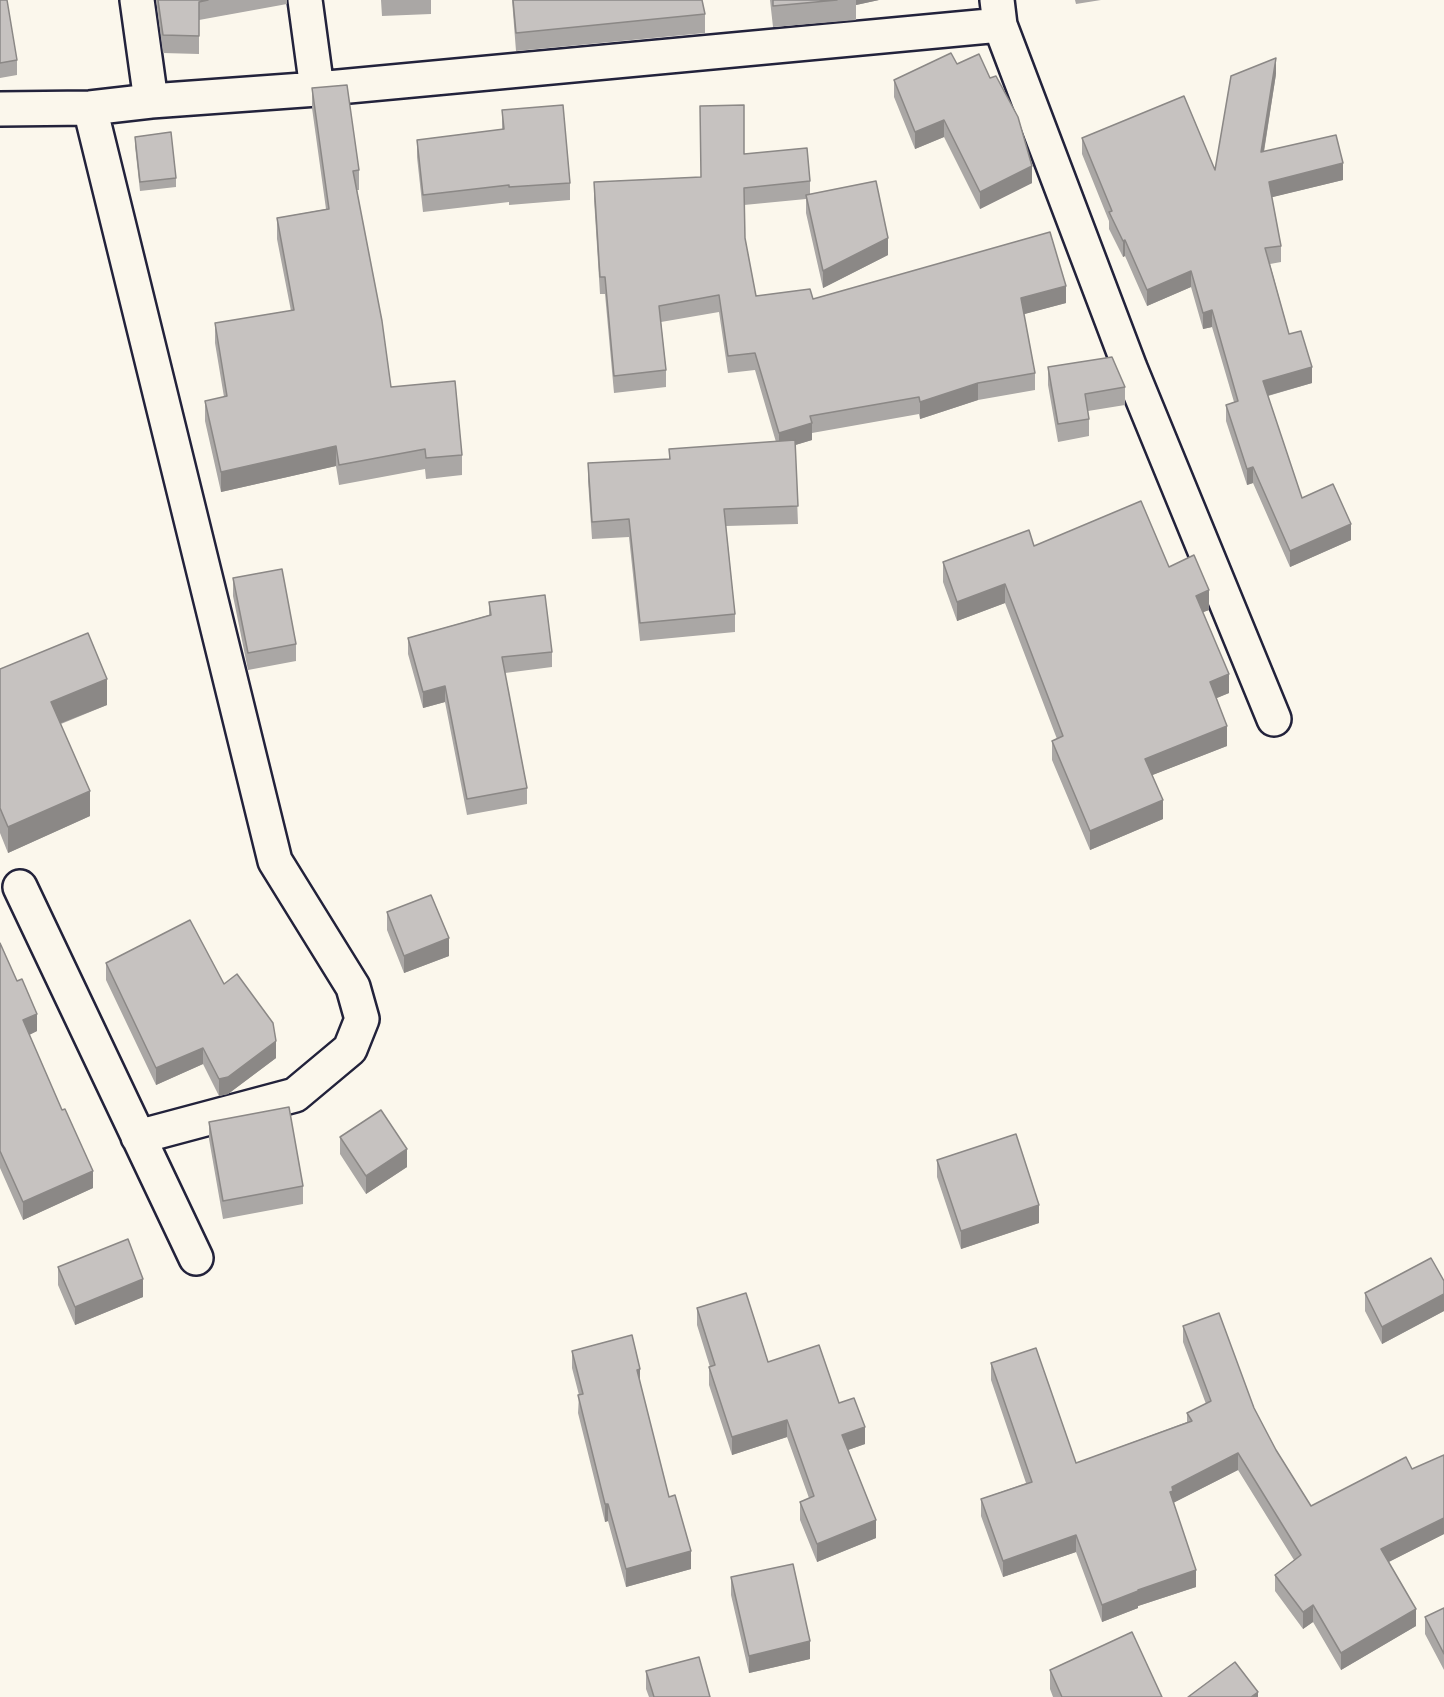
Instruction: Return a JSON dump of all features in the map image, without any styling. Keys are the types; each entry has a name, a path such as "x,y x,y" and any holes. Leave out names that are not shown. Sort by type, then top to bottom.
{"street":[{"path":"137,0 151,101"},
{"path":"305,0 317,89"},
{"path":"0,109 90,108 151,101 317,89 998,12 1130,368 1274,719"},
{"path":"90,108 275,861 353,987 362,1019 350,1049 295,1095 138,1137"},
{"path":"20,887 196,1258"}],"building":[{"path":"0,0 7,0 17,60 0,63"},
{"path":"158,0 208,0 199,2 199,36 163,35"},
{"path":"513,0 702,0 705,14 516,33"},
{"path":"773,0 837,0 773,6"},
{"path":"951,53 957,64 979,54 990,78 996,76 1018,117 1032,166 980,192 944,120 915,132 894,80"},
{"path":"1276,58 1261,152 1336,135 1343,163 1269,182 1281,246 1265,248 1289,334 1301,331 1312,367 1263,381 1302,498 1333,484 1351,524 1290,551 1253,467 1247,469 1226,405 1238,401 1212,310 1203,313 1191,271 1147,290 1125,240 1123,241 1109,212 1112,211 1082,138 1184,96 1215,170 1231,76"},
{"path":"347,85 359,170 353,171 382,321 391,387 455,381 462,455 426,458 425,449 339,465 336,446 221,472 205,401 227,396 215,323 294,310 277,218 329,209 312,88"},
{"path":"563,105 570,183 509,187 509,185 423,195 417,140 504,129 502,110"},
{"path":"744,105 744,154 807,148 810,181 744,188 745,238 756,296 810,289 813,299 1050,232 1066,286 1021,298 1035,373 978,383 920,402 919,397 810,416 812,423 779,433 755,353 728,356 719,295 659,306 666,370 614,376 605,277 600,277 594,182 701,177 700,106"},
{"path":"171,132 176,178 140,182 135,137"},
{"path":"876,181 888,238 823,271 806,195"},
{"path":"1112,357 1125,387 1085,394 1089,419 1058,424 1048,367"},
{"path":"795,440 798,506 724,509 735,614 640,623 629,519 592,522 588,463 670,459 669,449"},
{"path":"1141,501 1169,567 1194,555 1209,590 1196,596 1229,674 1210,682 1227,726 1145,759 1163,800 1090,831 1052,741 1063,736 1005,584 957,602 943,562 1029,530 1034,546"},
{"path":"282,569 296,644 248,653 233,578"},
{"path":"545,595 552,652 502,657 527,788 467,799 445,686 423,692 408,638 491,615 489,602"},
{"path":"88,633 107,679 51,702 90,791 8,827 0,808 0,669"},
{"path":"431,895 449,938 404,956 387,912"},
{"path":"190,920 224,984 237,974 273,1023 276,1041 228,1077 219,1079 203,1048 156,1068 106,963"},
{"path":"0,943 17,981 22,979 37,1014 23,1020 62,1110 65,1109 93,1171 23,1202 0,1151"},
{"path":"289,1107 303,1186 223,1201 209,1122"},
{"path":"381,1110 407,1149 366,1176 340,1137"},
{"path":"1016,1134 1039,1205 961,1231 937,1160"},
{"path":"128,1239 143,1279 75,1307 58,1267"},
{"path":"1431,1258 1444,1281 1444,1294 1382,1327 1365,1293"},
{"path":"746,1293 768,1362 819,1345 839,1403 854,1398 865,1427 842,1435 876,1520 817,1544 800,1502 814,1496 787,1420 732,1437 709,1367 715,1365 697,1308"},
{"path":"1219,1313 1254,1408 1276,1450 1311,1506 1406,1457 1412,1469 1444,1455 1444,1518 1381,1549 1416,1609 1341,1653 1313,1605 1303,1612 1275,1575 1301,1555 1238,1453 1172,1487 1173,1491 1170,1492 1196,1570 1102,1605 1076,1535 1003,1561 981,1499 1032,1482 991,1363 1036,1348 1076,1463 1192,1421 1187,1413 1211,1401 1183,1326"},
{"path":"632,1335 640,1369 637,1370 669,1497 675,1495 691,1551 626,1569 608,1504 605,1504 578,1395 583,1394 572,1351"},
{"path":"793,1564 810,1641 749,1656 731,1577"},
{"path":"1444,1608 1444,1654 1425,1617"},
{"path":"1132,1632 1162,1697 1062,1697 1050,1670"},
{"path":"699,1657 710,1697 654,1697 646,1671"},
{"path":"1235,1662 1258,1692 1251,1697 1188,1697"}]}
